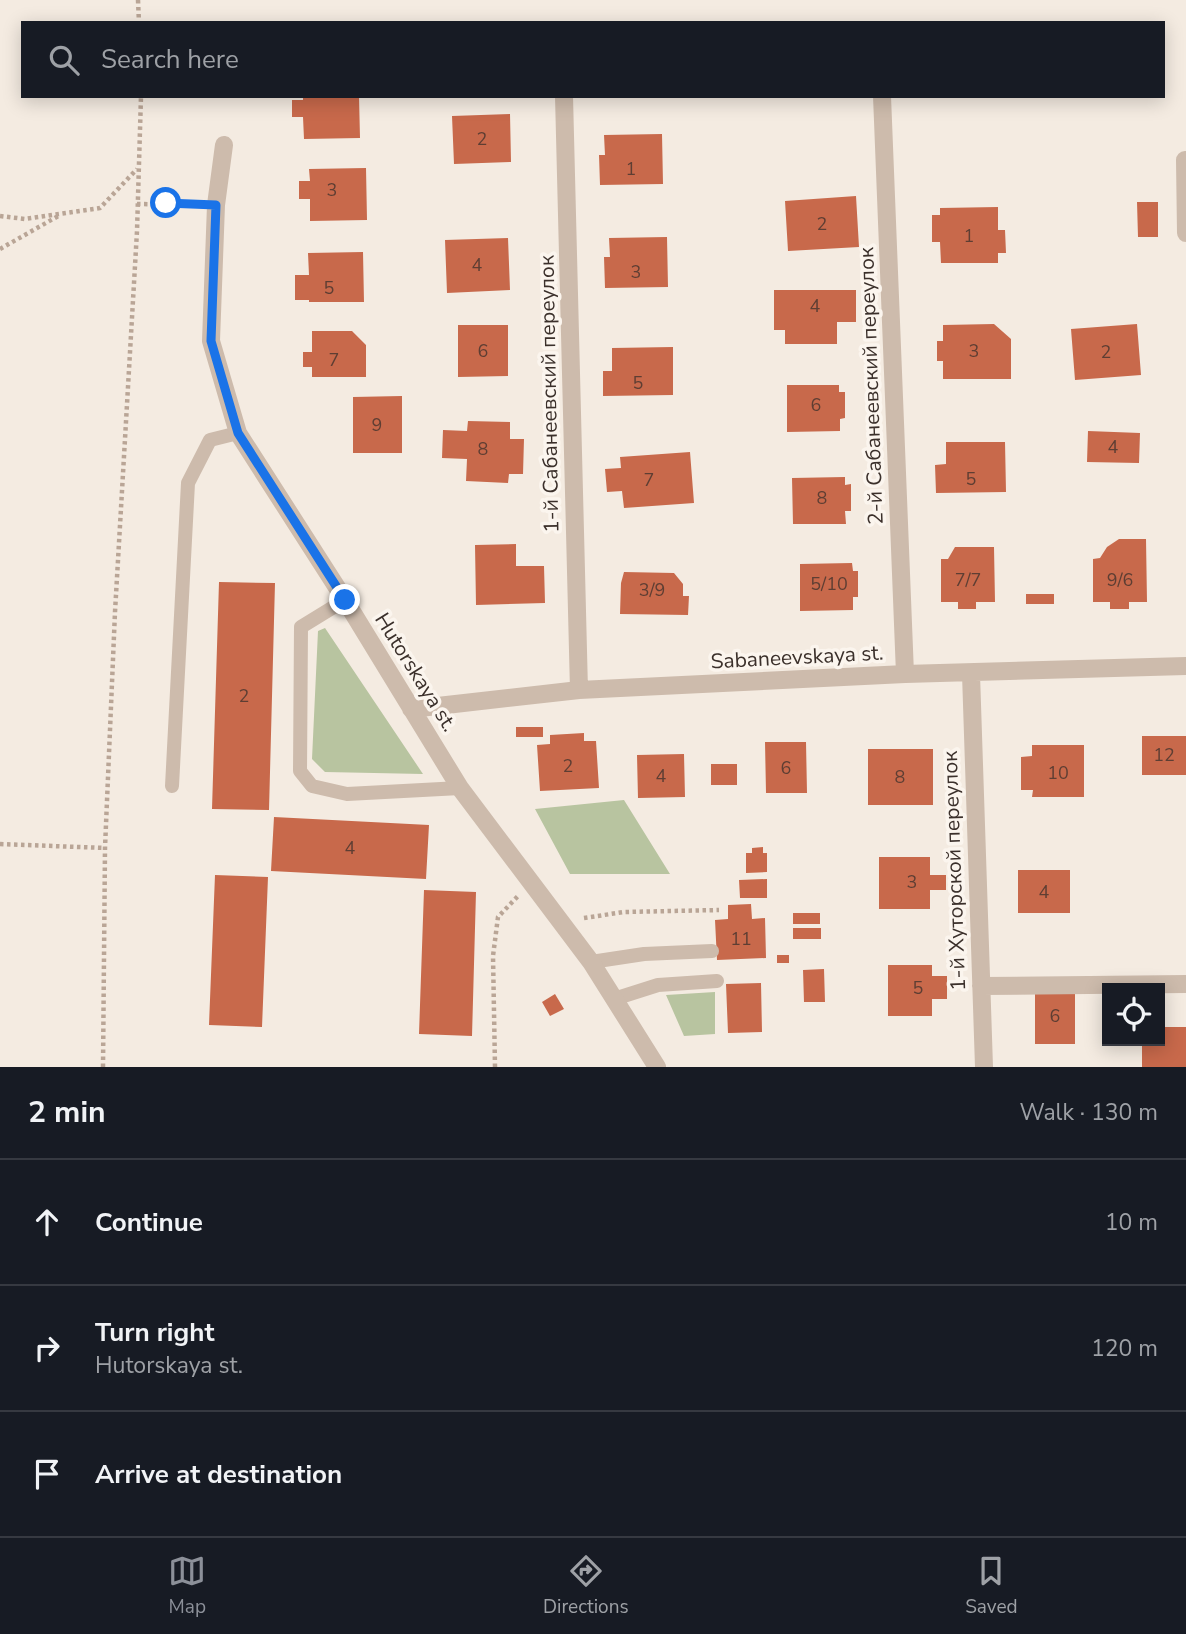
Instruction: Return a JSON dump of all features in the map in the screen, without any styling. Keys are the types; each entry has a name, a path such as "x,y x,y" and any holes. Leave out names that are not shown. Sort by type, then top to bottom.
{"street":[{"name":"1-й Сабанеевский переулок","path":"564,98 579,690"},
{"name":"2-й Сабанеевский переулок","path":"881,98 905,674"},
{"name":"Hutorskaya st.","path":"224,145 216,205 211,341 238,433 345,600 460,788 591,962 657,1067"},
{"path":"1185,160 1186,233"},
{"name":"Sabaneevskaya st.","path":"411,709 579,690 905,674 1186,666"},
{"name":"1-й Хуторской переулок","path":"971,674 984,1067"},
{"path":"981,986 1186,984"}],"lane":[{"path":"172,786 188,483 210,439 238,433"},
{"path":"345,600 302,627 300,771 312,786 347,794 460,788"},
{"path":"591,962 644,954 712,951"},
{"path":"614,999 658,985 717,981"}],"path":[{"path":"138,0 139,21"},
{"path":"103,1067 105,848 141,98"},
{"path":"0,216 25,219 100,208 137,169"},
{"path":"137,204 216,205"},
{"path":"0,249 64,213"},
{"path":"0,844 105,848"},
{"path":"495,1067 494,956 498,916 532,884"},
{"path":"560,922 624,912 719,910"}],"green space":[{"path":"325,628 423,774 325,772 312,759 318,631"},
{"path":"624,800 670,874 570,874 535,809"},
{"path":"715,992 715,1034 684,1036 666,995"}],"building":[{"path":"359,98 360,138 304,139 303,117 292,117 292,100"},
{"path":"510,114 511,162 454,164 452,116"},
{"path":"662,134 663,184 600,185 599,155 605,155 604,135"},
{"path":"366,168 367,220 310,221 310,199 299,199 299,181 310,181 309,169"},
{"path":"856,196 859,247 788,251 785,201"},
{"path":"1137,202 1158,202 1158,237 1138,237"},
{"path":"998,207 998,230 1005,230 1006,253 998,253 998,263 941,263 940,242 932,242 932,215 940,215 940,208"},
{"path":"667,237 668,287 605,288 604,257 610,257 609,238"},
{"path":"508,238 510,290 447,293 445,240"},
{"path":"363,252 364,302 295,300 295,275 309,275 308,253"},
{"path":"774,290 856,290 856,322 837,322 837,344 785,344 785,330 774,330"},
{"path":"994,324 1011,339 1011,379 943,379 943,361 937,361 937,341 943,341 943,325"},
{"path":"1137,324 1141,375 1075,380 1071,329"},
{"path":"458,325 508,325 508,376 458,377"},
{"path":"312,331 352,331 366,345 366,377 312,377 312,367 303,367 303,352 312,352"},
{"path":"673,347 673,395 603,396 603,371 612,371 612,348"},
{"path":"787,385 839,385 839,392 845,392 845,418 840,419 840,431 787,432"},
{"path":"402,396 402,453 353,453 353,397"},
{"path":"468,421 510,422 510,439 524,439 523,474 509,474 508,483 466,481 467,459 442,458 443,430 467,431"},
{"path":"1088,431 1140,433 1139,463 1087,462"},
{"path":"946,442 1005,442 1006,492 936,493 935,465 946,464"},
{"path":"690,452 694,503 624,508 622,491 607,492 605,469 621,468 620,457"},
{"path":"845,477 845,485 851,484 851,511 845,511 846,524 793,524 792,478"},
{"path":"1119,539 1146,539 1147,602 1129,602 1129,609 1110,609 1110,602 1093,602 1093,559 1100,558 1107,547"},
{"path":"516,544 516,566 544,566 545,603 476,605 475,545"},
{"path":"955,547 994,547 995,602 976,602 976,609 958,609 958,602 941,602 941,559 948,559"},
{"path":"852,563 853,571 858,571 858,597 853,597 853,610 800,611 800,564"},
{"path":"624,572 674,573 683,584 683,596 689,596 688,615 620,614"},
{"path":"219,582 275,583 269,810 212,809"},
{"path":"1026,594 1054,594 1054,604 1026,604"},
{"path":"516,727 543,727 543,737 516,737"},
{"path":"584,733 584,741 596,741 599,788 540,791 537,745 550,744 550,735"},
{"path":"1142,736 1186,736 1186,775 1142,775"},
{"path":"765,742 806,742 807,793 766,793"},
{"path":"1032,745 1084,745 1084,797 1032,797 1033,790 1021,790 1021,757 1032,756"},
{"path":"868,749 933,749 933,805 868,805"},
{"path":"684,754 685,797 638,798 637,755"},
{"path":"711,764 737,764 737,785 711,785"},
{"path":"274,817 429,825 426,879 271,871"},
{"path":"763,847 763,853 767,853 767,872 746,873 746,853 752,853 752,848"},
{"path":"879,857 930,857 930,875 946,875 946,890 930,890 930,909 879,909"},
{"path":"1018,870 1070,870 1070,913 1018,913"},
{"path":"215,875 268,877 262,1027 209,1025"},
{"path":"767,879 767,898 740,898 739,880"},
{"path":"424,890 476,892 472,1036 419,1034"},
{"path":"751,904 752,919 765,918 766,958 717,960 715,920 728,919 728,905"},
{"path":"793,913 820,913 820,924 793,924"},
{"path":"793,928 821,928 821,939 793,939"},
{"path":"777,955 789,955 789,963 777,963"},
{"path":"888,965 932,965 932,976 947,976 947,999 932,999 932,1016 888,1016"},
{"path":"824,969 825,1002 804,1002 803,970"},
{"path":"761,983 762,1032 728,1033 726,984"},
{"path":"1035,988 1075,988 1075,1044 1035,1044"},
{"path":"555,994 564,1009 550,1016 542,1002"},
{"path":"1165,1027 1186,1027 1186,1067 1142,1067 1142,1046 1165,1046"}],"route":[{"path":"166,203 216,205 211,341 238,433 345,600"}]}
